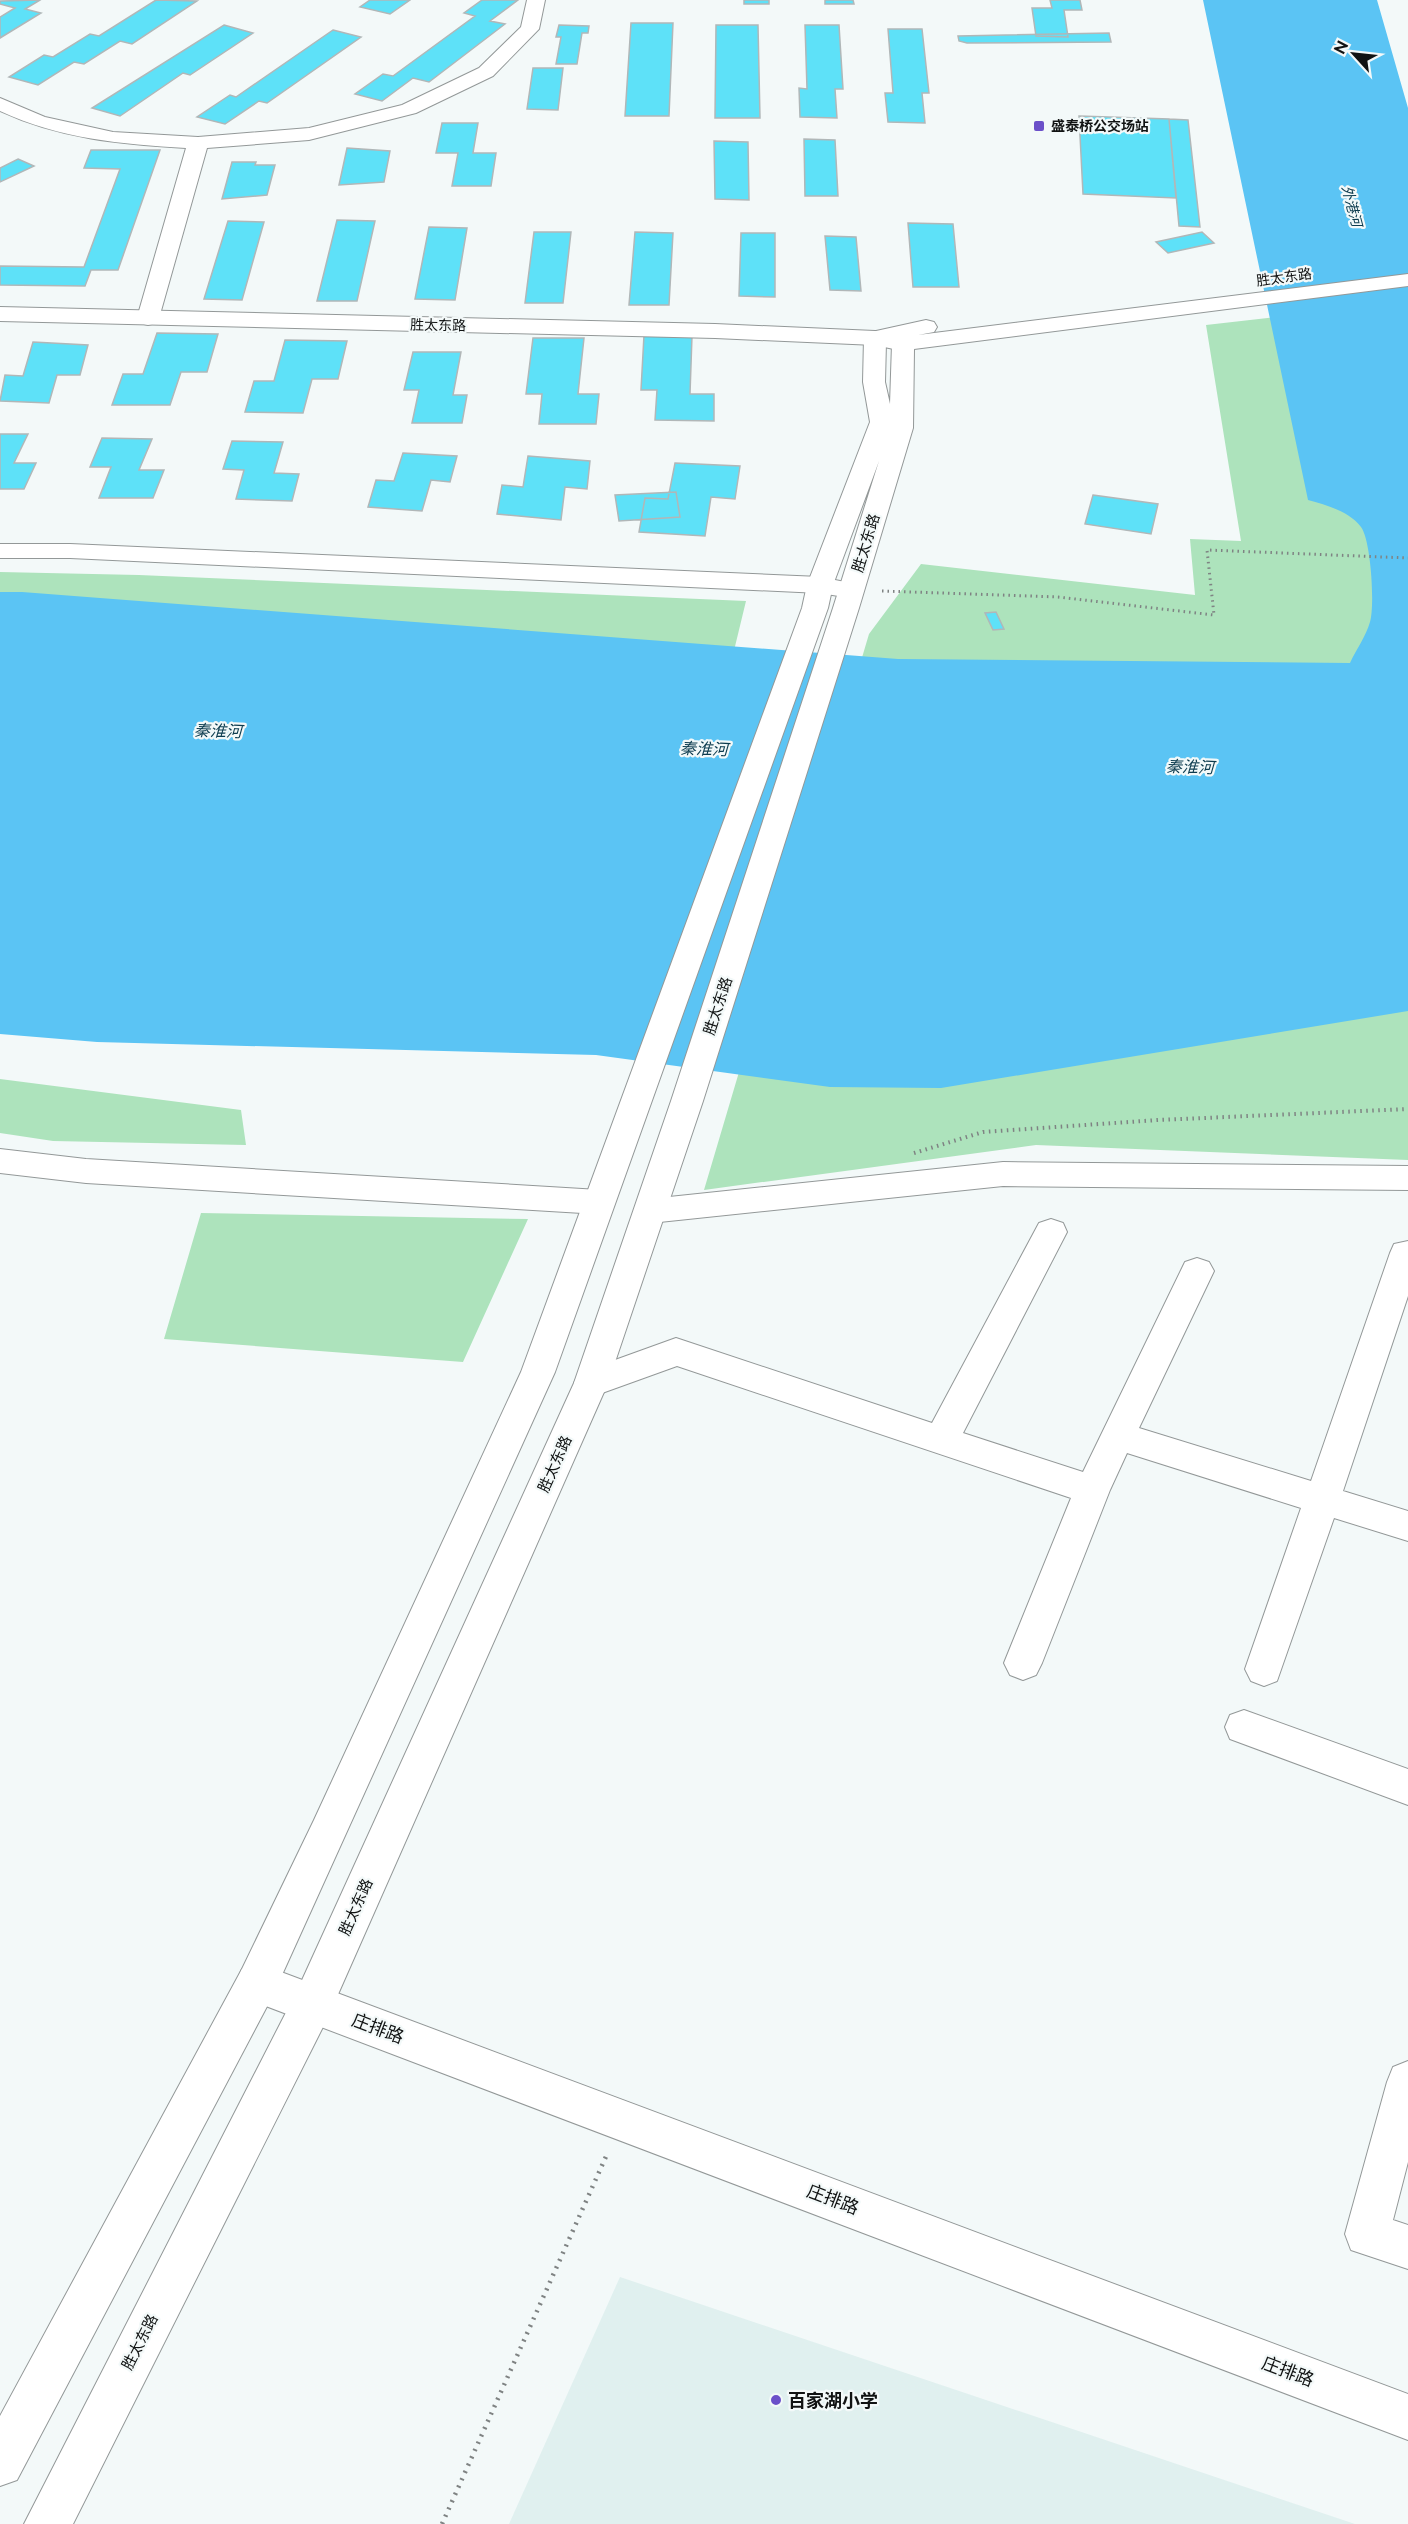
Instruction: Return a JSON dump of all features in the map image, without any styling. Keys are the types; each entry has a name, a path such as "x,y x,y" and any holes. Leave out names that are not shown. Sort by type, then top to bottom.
{"street":[{"path":"0,104 39,122 113,138 198,143 309,134 409,109 486,72 530,28 536,0"},
{"path":"148,318 198,143"},
{"name":"胜太东路","path":"0,314 715,331 875,338 903,344 1196,298 1408,260"},
{"name":"胜太东路","path":"875,338 940,324 1196,298 1408,280"},
{"name":"胜太东路","path":"0,2463 257,1983 538,1372 817,596 882,422 874,382 875,338"},
{"name":"胜太东路","path":"48,2524 313,2003 591,1383 687,1101 849,599 901,428 903,344"},
{"path":"0,551 70,551 849,599"},
{"path":"0,1161 86,1172 599,1202"},
{"path":"650,1211 1003,1174 1408,1178"},
{"path":"941,1440 1051,1232"},
{"path":"1264,1669 1406,1253"},
{"path":"1023,1664 1092,1491 1197,1271"},
{"path":"591,1383 676,1352 1092,1491"},
{"path":"1118,1436 1408,1526"},
{"path":"1244,1727 1408,1787"},
{"name":"庄排路","path":"257,1983 1408,2417"},
{"path":"1408,2082 1367,2234 1408,2247"}],"path":[{"path":"849,599 1058,597 1214,615 1207,550 1408,558"},
{"path":"442,2524 623,2120"}],"shaded area":[{"name":"百家湖小学","path":"620,2277 1355,2524 509,2524"}],"green space":[{"path":"1408,302 1408,1160 1036,1145 704,1190 869,634 921,564 1195,595 1190,539 1241,541 1206,325"},
{"path":"0,572 139,575 746,601 731,663 0,1006"},
{"path":"0,1079 241,1110 246,1145 53,1141 0,1133"},
{"path":"201,1213 528,1219 463,1362 164,1339"}],"water":[{"path":"1203,0 1377,0 1408,108 1408,1011 941,1088 830,1087 596,1055 97,1042 0,1034 0,592 898,659 1350,663 1370,622 1371,573 1367,545 1361,527 1356,521 1337,509 1308,500"}],"building":[{"path":"40,0 25,9 41,13 0,38 0,17 15,8 0,4 0,1"},
{"path":"156,0 197,1 132,44 120,41 84,64 74,62 38,85 9,77 44,55 53,57 90,34 99,36"},
{"path":"370,0 410,0 390,14 360,7"},
{"path":"482,0 518,0 490,21 505,24 429,82 413,78 382,101 355,94 383,74 393,76 475,16 464,13"},
{"path":"744,0 769,0 769,4 744,4"},
{"path":"825,0 853,0 854,4 825,4"},
{"path":"1050,0 1080,0 1082,10 1064,10 1068,37 1036,36 1032,8 1052,8"},
{"path":"631,23 673,23 669,116 625,116"},
{"path":"224,25 253,33 190,75 183,73 120,116 92,108"},
{"path":"559,25 589,26 588,33 582,33 577,64 556,64 561,37 556,37"},
{"path":"716,25 758,25 760,118 715,118"},
{"path":"805,25 839,25 843,89 835,89 837,118 800,117 799,88 807,89"},
{"path":"888,29 922,29 929,93 922,93 925,123 888,122 885,93 893,93"},
{"path":"333,30 361,37 267,103 259,101 225,124 197,117 230,95 236,97"},
{"path":"1109,33 1111,42 967,43 959,41 958,36"},
{"path":"533,68 563,68 558,110 527,109"},
{"path":"1079,116 1169,119 1176,198 1083,194"},
{"path":"1169,119 1188,120 1200,227 1179,226"},
{"path":"442,123 478,123 473,153 496,153 491,186 452,186 458,153 436,153"},
{"path":"804,139 835,140 838,196 805,196"},
{"path":"714,141 748,142 749,200 715,199"},
{"path":"347,148 390,151 384,182 339,185"},
{"path":"91,150 160,150 118,270 91,270 85,286 0,285 0,266 84,267 120,169 84,168"},
{"path":"18,159 34,166 0,182 0,168"},
{"path":"232,162 275,165 267,195 222,199"},
{"path":"337,220 375,221 357,301 317,301"},
{"path":"228,221 264,222 242,300 204,299"},
{"path":"908,223 953,224 959,287 913,287"},
{"path":"429,227 467,228 455,300 415,299"},
{"path":"534,232 571,232 563,303 525,303"},
{"path":"635,232 673,233 669,305 629,305"},
{"path":"1202,232 1214,243 1168,253 1156,242"},
{"path":"741,233 775,233 775,297 739,296"},
{"path":"825,236 856,237 861,291 830,290"},
{"path":"157,333 218,334 207,372 181,372 170,405 112,405 123,374 143,374"},
{"path":"644,335 692,336 690,394 714,394 714,421 655,420 657,390 641,390"},
{"path":"533,338 584,338 578,394 599,394 596,424 539,424 542,394 526,394"},
{"path":"285,340 347,341 338,379 312,379 303,413 245,412 254,381 274,381"},
{"path":"33,342 88,345 80,375 57,375 49,403 0,401 5,375 23,376"},
{"path":"413,352 461,352 453,395 467,395 462,423 412,423 419,390 404,390"},
{"path":"0,434 28,434 14,463 36,463 24,489 0,489"},
{"path":"102,438 152,439 139,470 164,470 153,498 99,498 111,467 90,467"},
{"path":"232,441 283,442 274,473 299,474 292,501 236,499 244,470 223,469"},
{"path":"403,453 457,456 450,482 431,480 422,511 368,507 376,480 394,481"},
{"path":"528,456 590,461 587,489 565,487 561,520 497,514 502,485 523,487"},
{"path":"675,463 740,466 735,499 711,497 705,536 639,532 645,498 668,499"},
{"path":"676,492 680,517 619,521 615,495"},
{"path":"1093,495 1158,504 1151,534 1085,524"},
{"path":"996,612 1004,629 993,630 985,613"}],"place":[{"name":"盛泰桥公交场站","path":"1039,126"},
{"name":"百家湖小学","path":"776,2400"}],"water label":[{"name":"外港河","path":"1352,206"},
{"name":"秦淮河","path":"218,731"},
{"name":"秦淮河","path":"704,749"},
{"name":"秦淮河","path":"1190,767"}]}
